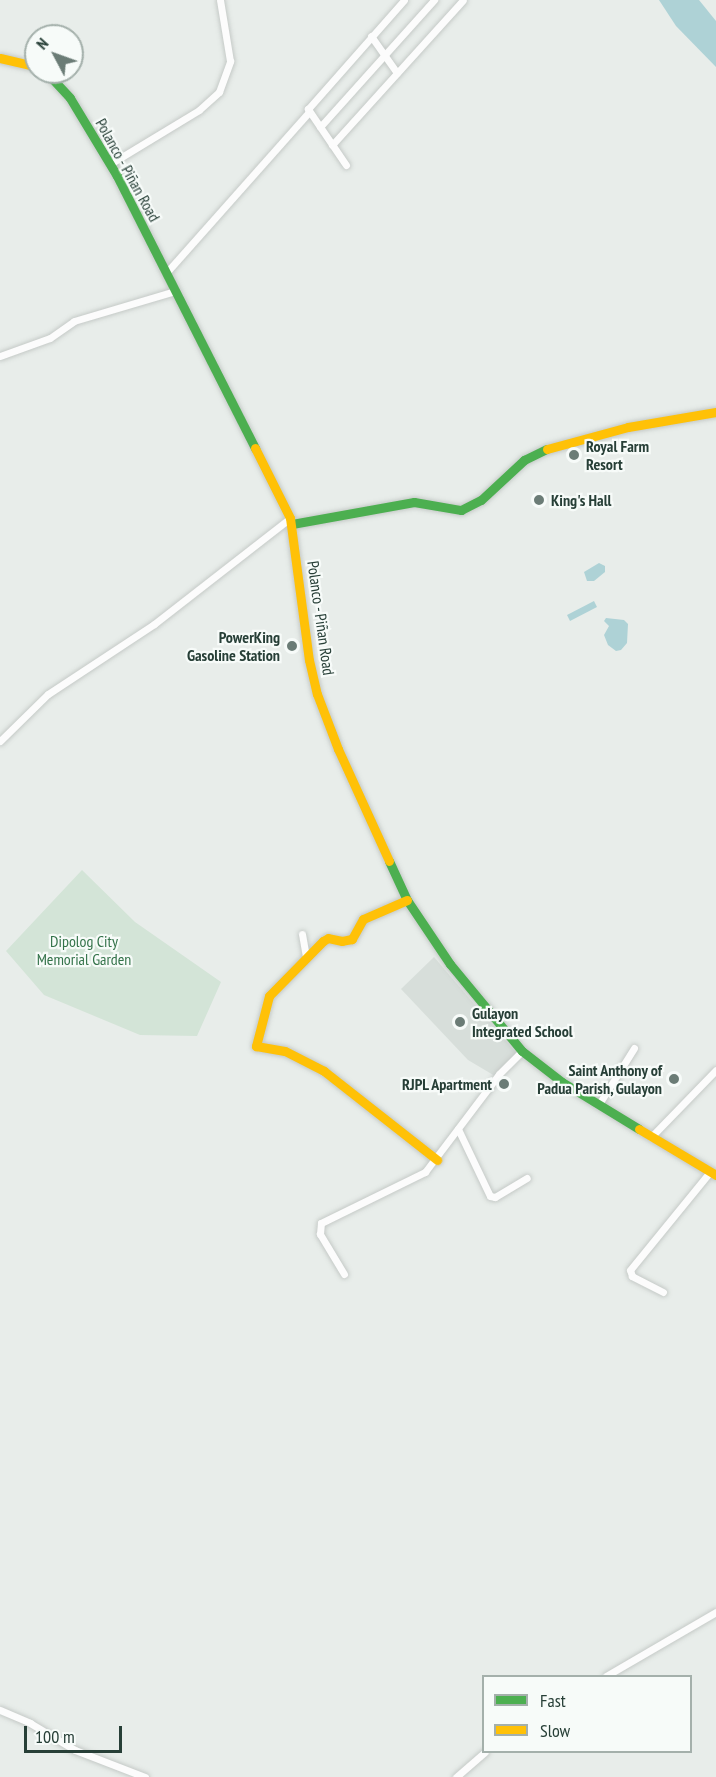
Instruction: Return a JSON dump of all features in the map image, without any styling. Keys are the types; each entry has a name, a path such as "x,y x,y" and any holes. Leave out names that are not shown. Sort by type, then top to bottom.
{"main road":[{"path":"0,58 24,63"},
{"name":"Polanco - Piñan Road","path":"59,84 110,164 291,521 309,660 317,694 338,749 407,900 450,964 522,1051 562,1082 713,1174"},
{"path":"291,521 414,502 453,511 461,510 480,500 524,460 549,448 628,428 716,412"},
{"path":"407,900 363,919 352,939 342,941 328,938 306,957 269,996 256,1046 285,1051 324,1071 437,1160"}],"street":[{"path":"110,164 199,110 219,92 230,61 220,0"},
{"path":"166,273 309,112 309,107 404,0"},
{"path":"320,128 434,0"},
{"path":"332,145 463,0"},
{"path":"371,36 397,73"},
{"path":"309,112 346,165"},
{"path":"0,356 50,338 74,321 175,291"},
{"path":"0,741 48,694 154,624 291,521"},
{"path":"302,934 306,957"},
{"path":"599,1104 634,1048"},
{"path":"344,1274 320,1234 321,1223 419,1176 437,1160 499,1074 522,1051"},
{"path":"651,1137 716,1070"},
{"path":"458,1129 490,1196 495,1197 526,1178"},
{"path":"663,1292 632,1276 630,1270 713,1174"},
{"path":"609,1675 716,1612"},
{"path":"0,1710 30,1723 75,1750 145,1777"},
{"path":"456,1777 483,1753"}],"shaded area":[{"name":"Gulayon Integrated School","path":"434,957 517,1054 495,1076 468,1060 401,989"}],"green space":[{"name":"Dipolog City Memorial Garden","path":"82,870 135,922 221,982 197,1036 140,1035 44,995 6,951"}],"water":[{"path":"659,0 699,0 716,21 716,67 676,26"},
{"path":"599,563 605,566 605,572 594,581 587,581 584,572"},
{"path":"594,601 597,607 570,621 567,615"},
{"path":"606,618 624,620 628,624 627,643 621,650 616,651 608,645 604,635 609,626 604,621"}],"traffic: fast":[{"path":"57,84 70,98 117,176 255,448"},
{"path":"292,524 414,502 461,510 481,500 524,460 547,449"},
{"path":"389,861 407,900 450,964 522,1051 562,1082 639,1129"}],"traffic: slow":[{"path":"0,58 24,63"},
{"path":"547,449 628,427 716,412"},
{"path":"255,448 290,518 309,660 317,694 338,749 389,861"},
{"path":"407,900 363,919 352,939 342,941 328,938 323,941 269,996 256,1046 285,1051 324,1071 437,1160"},
{"path":"639,1129 716,1175"}],"place":[{"name":"Royal Farm Resort","path":"574,455"},
{"name":"King's Hall","path":"539,500"},
{"name":"PowerKing Gasoline Station","path":"292,646"},
{"name":"Gulayon Integrated School","path":"460,1022"},
{"name":"Saint Anthony of Padua Parish, Gulayon","path":"674,1079"},
{"name":"RJPL Apartment","path":"504,1084"}]}
